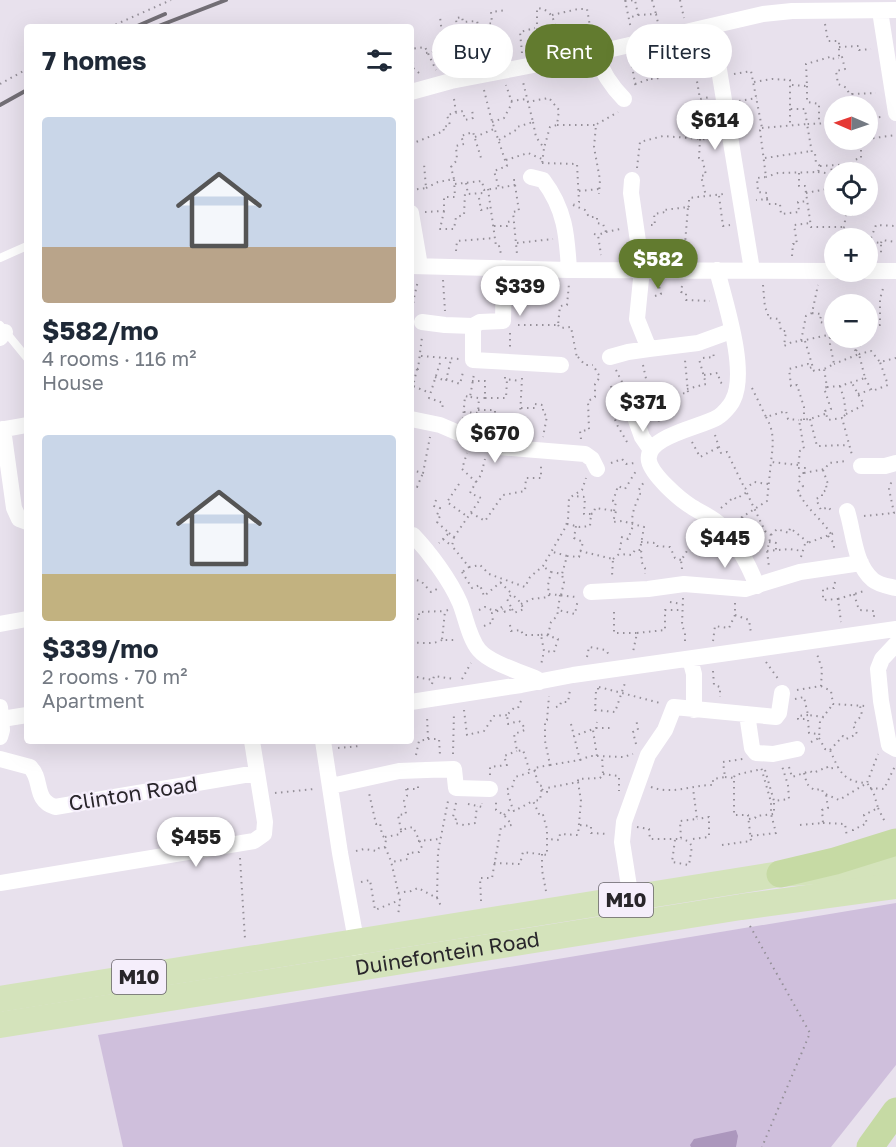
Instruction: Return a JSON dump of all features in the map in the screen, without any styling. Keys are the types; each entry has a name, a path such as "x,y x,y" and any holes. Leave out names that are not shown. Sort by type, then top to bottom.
{"highway":[{"path":"780,874 836,861 896,842"},
{"path":"870,1147 896,1111"}],"main road":[{"name":"Duinefontein Road","path":"0,999 780,874 896,867"},
{"name":"Duinefontein Road","path":"0,1024 741,907 896,886"}],"street":[{"path":"725,24 777,12 888,10 886,49 896,113"},
{"path":"425,88 471,78"},
{"path":"606,78 624,99"},
{"path":"720,78 752,270"},
{"path":"539,170 560,209 567,236 569,275"},
{"path":"632,180 631,193 642,269 637,319 645,350"},
{"path":"414,245 416,266 511,268 569,275 600,270 642,269 824,271"},
{"path":"417,318 445,326 474,326 480,322 505,323 511,268"},
{"path":"717,270 738,361 739,382 733,400 719,417 657,444 649,458 653,470 666,485 689,506 711,518 723,528 765,584"},
{"path":"474,326 469,360 511,368 561,365"},
{"path":"610,357 698,343 731,331"},
{"path":"640,407 642,437 657,444"},
{"path":"414,420 461,433 475,446 589,456 597,470"},
{"path":"24,426 2,430 14,508 19,519 24,521"},
{"path":"861,466 892,464"},
{"path":"849,518 854,565"},
{"path":"414,536 428,553 456,577 453,609 470,632 477,649 486,657 537,682"},
{"path":"591,592 684,584 745,588 800,572 854,565 872,579 888,586"},
{"path":"0,624 24,620"},
{"path":"414,702 896,629"},
{"path":"893,747 882,706 878,669 882,659 896,644"},
{"path":"690,659 694,674 694,710"},
{"path":"631,899 622,832 648,755 665,730 674,707 776,717 781,697"},
{"path":"0,737 1,713 24,715"},
{"path":"747,714 758,756 790,755"},
{"path":"0,884 254,841 264,834 265,822 252,744"},
{"path":"324,744 360,967"},
{"name":"Clinton Road","path":"0,759 30,767 37,777 39,793 43,800 55,807 257,773"},
{"path":"330,779 366,778 399,771 447,769 456,795 493,792"}],"lane":[{"path":"0,258 24,247"},
{"path":"2,332 24,355"}],"path":[{"path":"117,24 171,0"},
{"path":"629,24 625,1 637,0 638,15"},
{"path":"652,0 656,24"},
{"path":"536,24 537,8 547,9 552,15 554,24"},
{"path":"552,15 587,9 590,24"},
{"path":"488,24 492,23 491,12 507,10"},
{"path":"822,10 828,41 839,41 839,58"},
{"path":"628,18 656,14"},
{"path":"440,17 440,24"},
{"path":"456,24 456,18 462,17 463,22 477,21 478,24"},
{"path":"513,62 522,54 520,32 525,31"},
{"path":"839,47 859,46 859,50 886,49"},
{"path":"414,48 425,47 438,74 425,88 421,76 414,69"},
{"path":"426,53 432,52"},
{"path":"819,123 819,104 807,102 806,64 830,57 831,59 842,57 845,69 836,71 838,84 847,88 849,94 893,91"},
{"path":"0,84 24,71"},
{"path":"732,75 750,71 762,128 760,130 766,177"},
{"path":"499,188 494,171 507,166 492,122 501,78"},
{"path":"492,122 504,118 511,101 505,78"},
{"path":"509,78 526,100 536,137 544,148"},
{"path":"539,170 550,127 596,125 621,110 624,99 637,95 634,78"},
{"path":"635,84 660,78"},
{"path":"696,78 700,99 723,94"},
{"path":"753,83 772,79 790,80 790,126"},
{"path":"790,85 807,86"},
{"path":"511,101 549,98 559,110 557,125"},
{"path":"454,99 456,113"},
{"path":"414,143 444,131 443,127 450,125 447,115 464,111 465,120 473,118 472,108"},
{"path":"790,109 805,109 808,136 816,163 824,166"},
{"path":"498,140 516,130 517,127 533,122"},
{"path":"762,128 824,123"},
{"path":"596,125 594,147 600,180 599,194"},
{"path":"475,137 494,129"},
{"path":"480,158 473,132 461,136 464,144 456,146 457,160 451,167 455,197 444,197 440,229 454,230 456,217 464,215 465,193 484,193 486,190 515,185"},
{"path":"878,137 896,135"},
{"path":"632,180 638,164 640,142 663,136 716,140 730,137"},
{"path":"700,139 699,158 702,158 706,175 701,176 706,196"},
{"path":"854,162 861,159 861,150"},
{"path":"764,158 812,151"},
{"path":"506,160 528,153 539,170"},
{"path":"424,164 426,188"},
{"path":"511,268 516,243 513,212 519,211 513,180 539,170 577,164 579,202 572,205 585,210 589,217 597,217 597,223 603,224 606,232 594,234"},
{"path":"818,172 820,166"},
{"path":"808,201 798,202 799,212 781,214 780,204 768,204 767,193 758,192 757,178 778,173 824,173"},
{"path":"799,173 800,186 805,186 811,227 844,227 846,216"},
{"path":"414,190 454,179"},
{"path":"455,184 482,181 492,207 492,226 496,246 499,246 511,268"},
{"path":"466,183 468,194"},
{"path":"578,191 599,189"},
{"path":"806,193 824,189"},
{"path":"718,195 723,225 744,223"},
{"path":"725,302 686,300 686,293 681,292 689,198 718,195 767,199"},
{"path":"479,198 480,210 492,207"},
{"path":"637,225 655,225 654,214 665,212 664,210 688,207"},
{"path":"414,213 444,211"},
{"path":"492,226 507,226 507,222 514,221"},
{"path":"791,270 793,244 796,244 794,225 811,224"},
{"path":"875,228 876,225 896,225"},
{"path":"598,235 600,270"},
{"path":"516,243 567,236"},
{"path":"445,326 446,267 456,254 457,241 495,238"},
{"path":"878,243 881,243 882,240 896,242"},
{"path":"878,326 880,326 880,299 883,290 881,243"},
{"path":"414,294 416,291 416,266"},
{"path":"752,270 762,284 768,318 779,319 781,331 786,331 784,346 792,342 824,336"},
{"path":"558,325 560,306 567,305 569,275"},
{"path":"812,313 824,279"},
{"path":"414,301 421,356 414,379"},
{"path":"801,341 806,316 812,313 821,314 820,322 824,323"},
{"path":"505,323 571,327 572,340 578,357 585,365 593,365 610,357 624,386 620,387"},
{"path":"461,433 465,396 506,398 511,368 510,329 505,323"},
{"path":"806,340 814,371 824,369 857,353 871,351 880,362 888,385 858,394"},
{"path":"687,389 706,384 699,360 702,355 698,343"},
{"path":"646,396 688,393 685,355 679,345"},
{"path":"833,348 834,364"},
{"path":"854,348 871,390"},
{"path":"857,353 859,348"},
{"path":"640,407 646,396 645,350"},
{"path":"421,356 469,360"},
{"path":"561,365 578,357"},
{"path":"880,362 896,358"},
{"path":"446,379 452,359"},
{"path":"435,377 460,384 469,360"},
{"path":"469,360 474,375 470,397"},
{"path":"414,486 417,487 423,473 435,424 443,403 429,398 440,363"},
{"path":"804,420 801,393 797,385 791,386 789,369 808,364 809,368 813,367"},
{"path":"581,454 580,430 589,430 588,401 595,397 595,384 600,377 593,365"},
{"path":"471,513 485,520 502,495 525,490 526,478 541,478 541,459 538,458 526,427 517,427 517,418 520,416 521,408 523,368 511,368"},
{"path":"766,417 786,411 788,419 799,420 825,414 825,411 831,409 824,388 827,387 824,369"},
{"path":"704,375 718,373 720,382 736,390 750,383 771,425 774,439 766,501 723,528"},
{"path":"827,387 840,386 865,378"},
{"path":"472,381 486,381 485,398"},
{"path":"825,414 828,420 842,418 864,405 852,383"},
{"path":"840,386 846,414"},
{"path":"414,387 430,393"},
{"path":"464,412 478,413 479,398"},
{"path":"521,408 535,408 535,404 543,405 543,413 547,416 546,428 535,450"},
{"path":"640,407 658,406 657,444"},
{"path":"478,410 495,410 495,417 517,418"},
{"path":"831,534 823,521 803,504 798,491 803,486 798,480 801,473 823,470 829,463 853,460 842,418"},
{"path":"810,419 817,446 849,446"},
{"path":"798,465 800,451 804,449 799,420"},
{"path":"710,421 722,453 727,452 765,531 771,535"},
{"path":"688,429 700,457 719,447"},
{"path":"475,446 462,469 476,482"},
{"path":"452,546 454,537 480,498 470,493 481,475 485,459 478,457 475,446"},
{"path":"414,580 421,581 431,592 469,567 480,565 501,581 525,587 530,577 543,566 553,552 567,524 569,498 582,490 586,477 606,464 622,459 626,464 638,463 625,489 618,486 612,501 616,502 613,522 622,521 644,527 640,550 641,561 645,567 645,589"},
{"path":"771,462 798,465 798,468 805,468 804,473"},
{"path":"823,470 828,484 825,485 827,489 822,492 822,496 816,499 821,510 828,507 838,516 849,518 895,512 889,489 892,480 892,464"},
{"path":"611,591 614,559 619,554 621,537 628,539 633,526 633,511 640,494 638,491 653,470"},
{"path":"414,471 423,473"},
{"path":"745,489 754,482 768,484"},
{"path":"459,484 447,502 468,517"},
{"path":"889,489 896,488"},
{"path":"573,496 585,497 584,514 591,514"},
{"path":"436,500 434,506 440,508 437,515 440,516 436,522 454,537"},
{"path":"567,524 590,526 591,514 594,513 595,508 614,511"},
{"path":"742,517 751,534 765,531"},
{"path":"800,572 805,544 831,534 849,518"},
{"path":"553,552 579,557 583,542 574,538 576,526"},
{"path":"765,584 769,571 767,550 771,535 777,529 789,533 790,528 809,543"},
{"path":"428,553 449,533"},
{"path":"443,539 452,546 469,567"},
{"path":"641,542 670,547 675,558 681,560"},
{"path":"770,542 777,543 776,550"},
{"path":"619,554 632,555 634,550 640,550"},
{"path":"767,550 802,551"},
{"path":"580,551 614,559"},
{"path":"548,635 551,622 557,616 564,582 562,574 567,556"},
{"path":"854,565 847,575 835,575 834,588 823,589 823,600 838,599 888,586"},
{"path":"543,566 551,572 562,574"},
{"path":"521,604 532,599 549,597 548,585 551,572"},
{"path":"456,577 472,588 480,585 484,596 501,581"},
{"path":"501,581 521,604 524,609 514,613 507,599 512,594"},
{"path":"549,594 578,597 576,614 558,610"},
{"path":"854,594 859,610 874,611 875,632"},
{"path":"838,599 843,637"},
{"path":"414,619 418,619 418,612 453,609 476,611 485,607 494,611 502,607 506,612 512,609"},
{"path":"470,632 493,622 492,613 503,609"},
{"path":"637,633 665,630 665,610 682,610"},
{"path":"510,625 512,632 521,630 523,635 548,635 558,639 554,652 544,651"},
{"path":"682,625 686,651 690,659"},
{"path":"517,751 514,734 525,730 522,723 508,724 507,715 514,708 518,708 537,682 544,651 541,635"},
{"path":"414,643 424,641 435,644 442,640"},
{"path":"812,640 822,669 822,686"},
{"path":"414,677 433,680"},
{"path":"537,682 571,686 568,702 561,702 560,706 556,707"},
{"path":"537,682 547,720 545,721 545,741 550,765"},
{"path":"781,697 822,686 831,691 833,704 820,721 819,736 825,749 830,750 847,779 854,783 867,783"},
{"path":"592,687 605,688 674,707"},
{"path":"447,769 455,721 454,695"},
{"path":"781,697 804,697 808,715"},
{"path":"833,704 882,706"},
{"path":"830,750 843,736 846,739 857,734 853,725 862,715 860,706"},
{"path":"819,736 809,733 808,719 798,719 798,716 824,717"},
{"path":"602,756 603,774 600,778 578,779 578,782 547,788 547,792 538,785 534,768 580,760 590,756 602,756 622,757 638,753 633,732 638,730 636,718"},
{"path":"597,722 595,729 597,756"},
{"path":"571,724 580,760"},
{"path":"574,736 595,729 612,729"},
{"path":"774,801 789,799 788,785 782,766 790,755 819,736"},
{"path":"428,739 439,739 447,769"},
{"path":"261,795 330,779 334,770 336,749 360,746 360,744"},
{"path":"804,773 807,784 814,790 822,789 826,794 839,800 867,783 878,753 893,747"},
{"path":"482,907 480,878 492,878 501,827 512,825 504,815 496,810 490,767 507,765 504,756 523,750 530,772"},
{"path":"790,755 792,777 810,771 813,773 827,767 828,769 838,767"},
{"path":"725,777 723,762 758,756"},
{"path":"722,845 751,841 748,815 734,815 734,778 758,756"},
{"path":"749,819 774,814 774,801 758,756"},
{"path":"751,836 776,833 771,814 771,802 758,756"},
{"path":"870,788 884,789 896,764"},
{"path":"385,837 401,834 398,816 406,814 404,801 407,796 406,783 399,771"},
{"path":"493,792 512,789 514,777 535,771"},
{"path":"603,774 619,776 617,790 630,805"},
{"path":"366,778 376,824 380,823 385,837 385,847 400,900 398,919"},
{"path":"638,783 656,789 679,791 693,788 696,785 713,785 713,779 734,778"},
{"path":"547,839 559,840 560,834 578,835 582,801 578,782"},
{"path":"800,825 845,824 847,837 854,834 853,830 867,823 864,815 878,808 873,791 867,783"},
{"path":"693,788 698,819"},
{"path":"507,789 514,811 533,801 540,800 542,789"},
{"path":"823,823 822,810 828,808 826,794"},
{"path":"456,795 453,817 456,818 455,823 464,825 475,823 477,806"},
{"path":"442,908 437,898 440,839 448,801 456,795"},
{"path":"494,863 520,864 523,852 547,855 543,815 540,816 533,801"},
{"path":"504,815 512,807"},
{"path":"681,839 680,821 709,817 709,837 693,839"},
{"path":"580,825 591,826 591,833 622,832 635,827 649,829 650,839 675,839 681,839 688,841 692,846 689,865 672,862 675,839"},
{"path":"391,862 408,859 408,853 419,852 422,846 413,827 401,830"},
{"path":"418,841 440,839"},
{"path":"239,844 247,960"},
{"path":"340,853 364,849 377,851 385,847"},
{"path":"542,854 542,870 549,912"},
{"path":"346,885 370,880 375,910 400,900"},
{"path":"398,893 418,888 437,898"},
{"path":"750,926 810,1033 762,1147"}],"shaded area":[{"path":"896,903 896,1065 831,1147 123,1147 98,1035"},
{"path":"736,1130 738,1136 736,1147 691,1147 690,1145 694,1139"}],"railway":[{"path":"164,24 226,0"},
{"path":"142,24 165,14"},
{"path":"0,105 24,92"}]}
